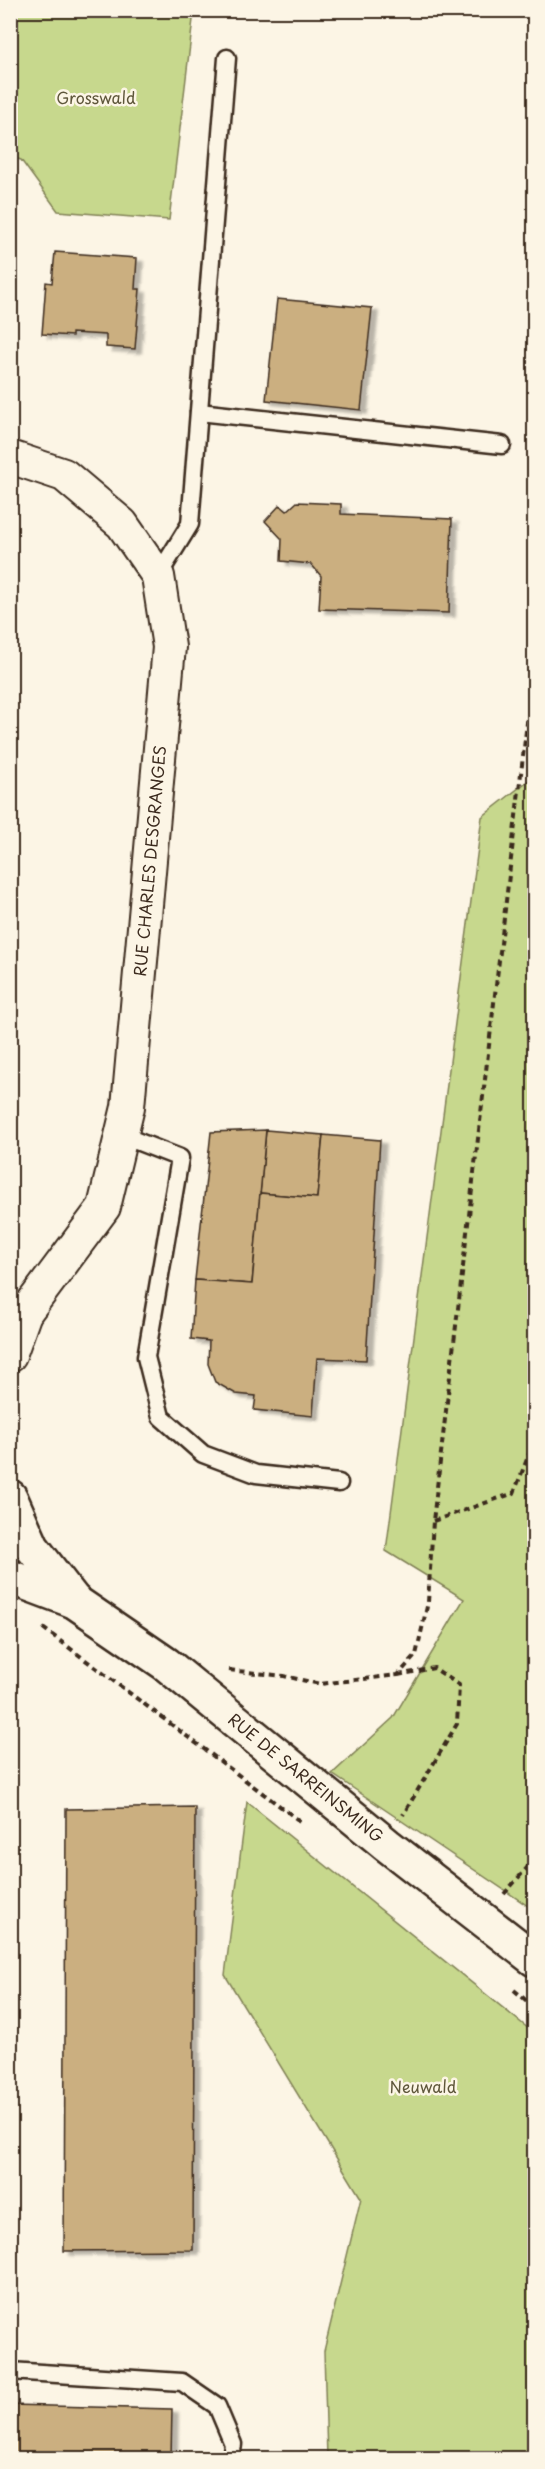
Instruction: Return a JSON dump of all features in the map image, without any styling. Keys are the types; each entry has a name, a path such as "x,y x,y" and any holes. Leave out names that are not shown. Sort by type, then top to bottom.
{"street":[{"name":"RUE CHARLES DESGRANGES","path":"10,457 64,475 122,524 158,576 169,647 128,1107 104,1207 18,1319 10,1355"},
{"name":"RUE DE SARREINSMING","path":"10,1497 32,1547 74,1601"},
{"name":"RUE DE SARREINSMING","path":"10,1577 74,1601 166,1664 387,1845 534,1959"}],"lane":[{"path":"158,576 190,524 227,58"},
{"path":"199,412 502,445"},
{"path":"121,1136 180,1158 146,1357 161,1417 203,1454 256,1474 339,1482"},
{"path":"10,2371 182,2382 217,2406 233,2444 231,2458"}],"path":[{"path":"398,1675 416,1655 428,1602 433,1521 534,663"},
{"path":"433,1521 514,1493 534,1442"},
{"path":"41,1626 303,1824"},
{"path":"225,1670 284,1676 320,1684 398,1675 434,1668 459,1685 457,1724 387,1845"},
{"path":"481,1919 534,1860"},
{"path":"507,1984 534,2007"}],"green space":[{"name":"Grosswald","path":"11,10 194,11 169,220 58,211 21,160 11,157"},
{"path":"534,776 534,1910 332,1774 393,1718 464,1599 386,1551 482,817"},
{"name":"Neuwald","path":"247,1802 534,2033 534,2458 327,2458 324,2351 361,2198 225,1975"}],"building":[{"path":"55,252 137,258 135,289 140,289 135,349 106,347 106,335 42,334 46,282 52,283"},
{"path":"277,299 372,308 361,410 266,400"},
{"path":"297,502 341,504 341,514 452,519 449,613 319,609 321,576 311,564 281,561 282,539 265,521 280,505 287,511"},
{"path":"266,1130 323,1135 317,1198 260,1193"},
{"path":"266,1130 252,1284 195,1280 211,1132"},
{"path":"323,1135 380,1140 366,1360 317,1358 313,1416 254,1410 256,1396 236,1394 215,1382 208,1364 209,1341 191,1339 195,1280 252,1284 260,1193 317,1198"},
{"path":"195,1807 193,2250 64,2251 66,1809"},
{"path":"10,2405 172,2409 171,2458 10,2458"}]}
